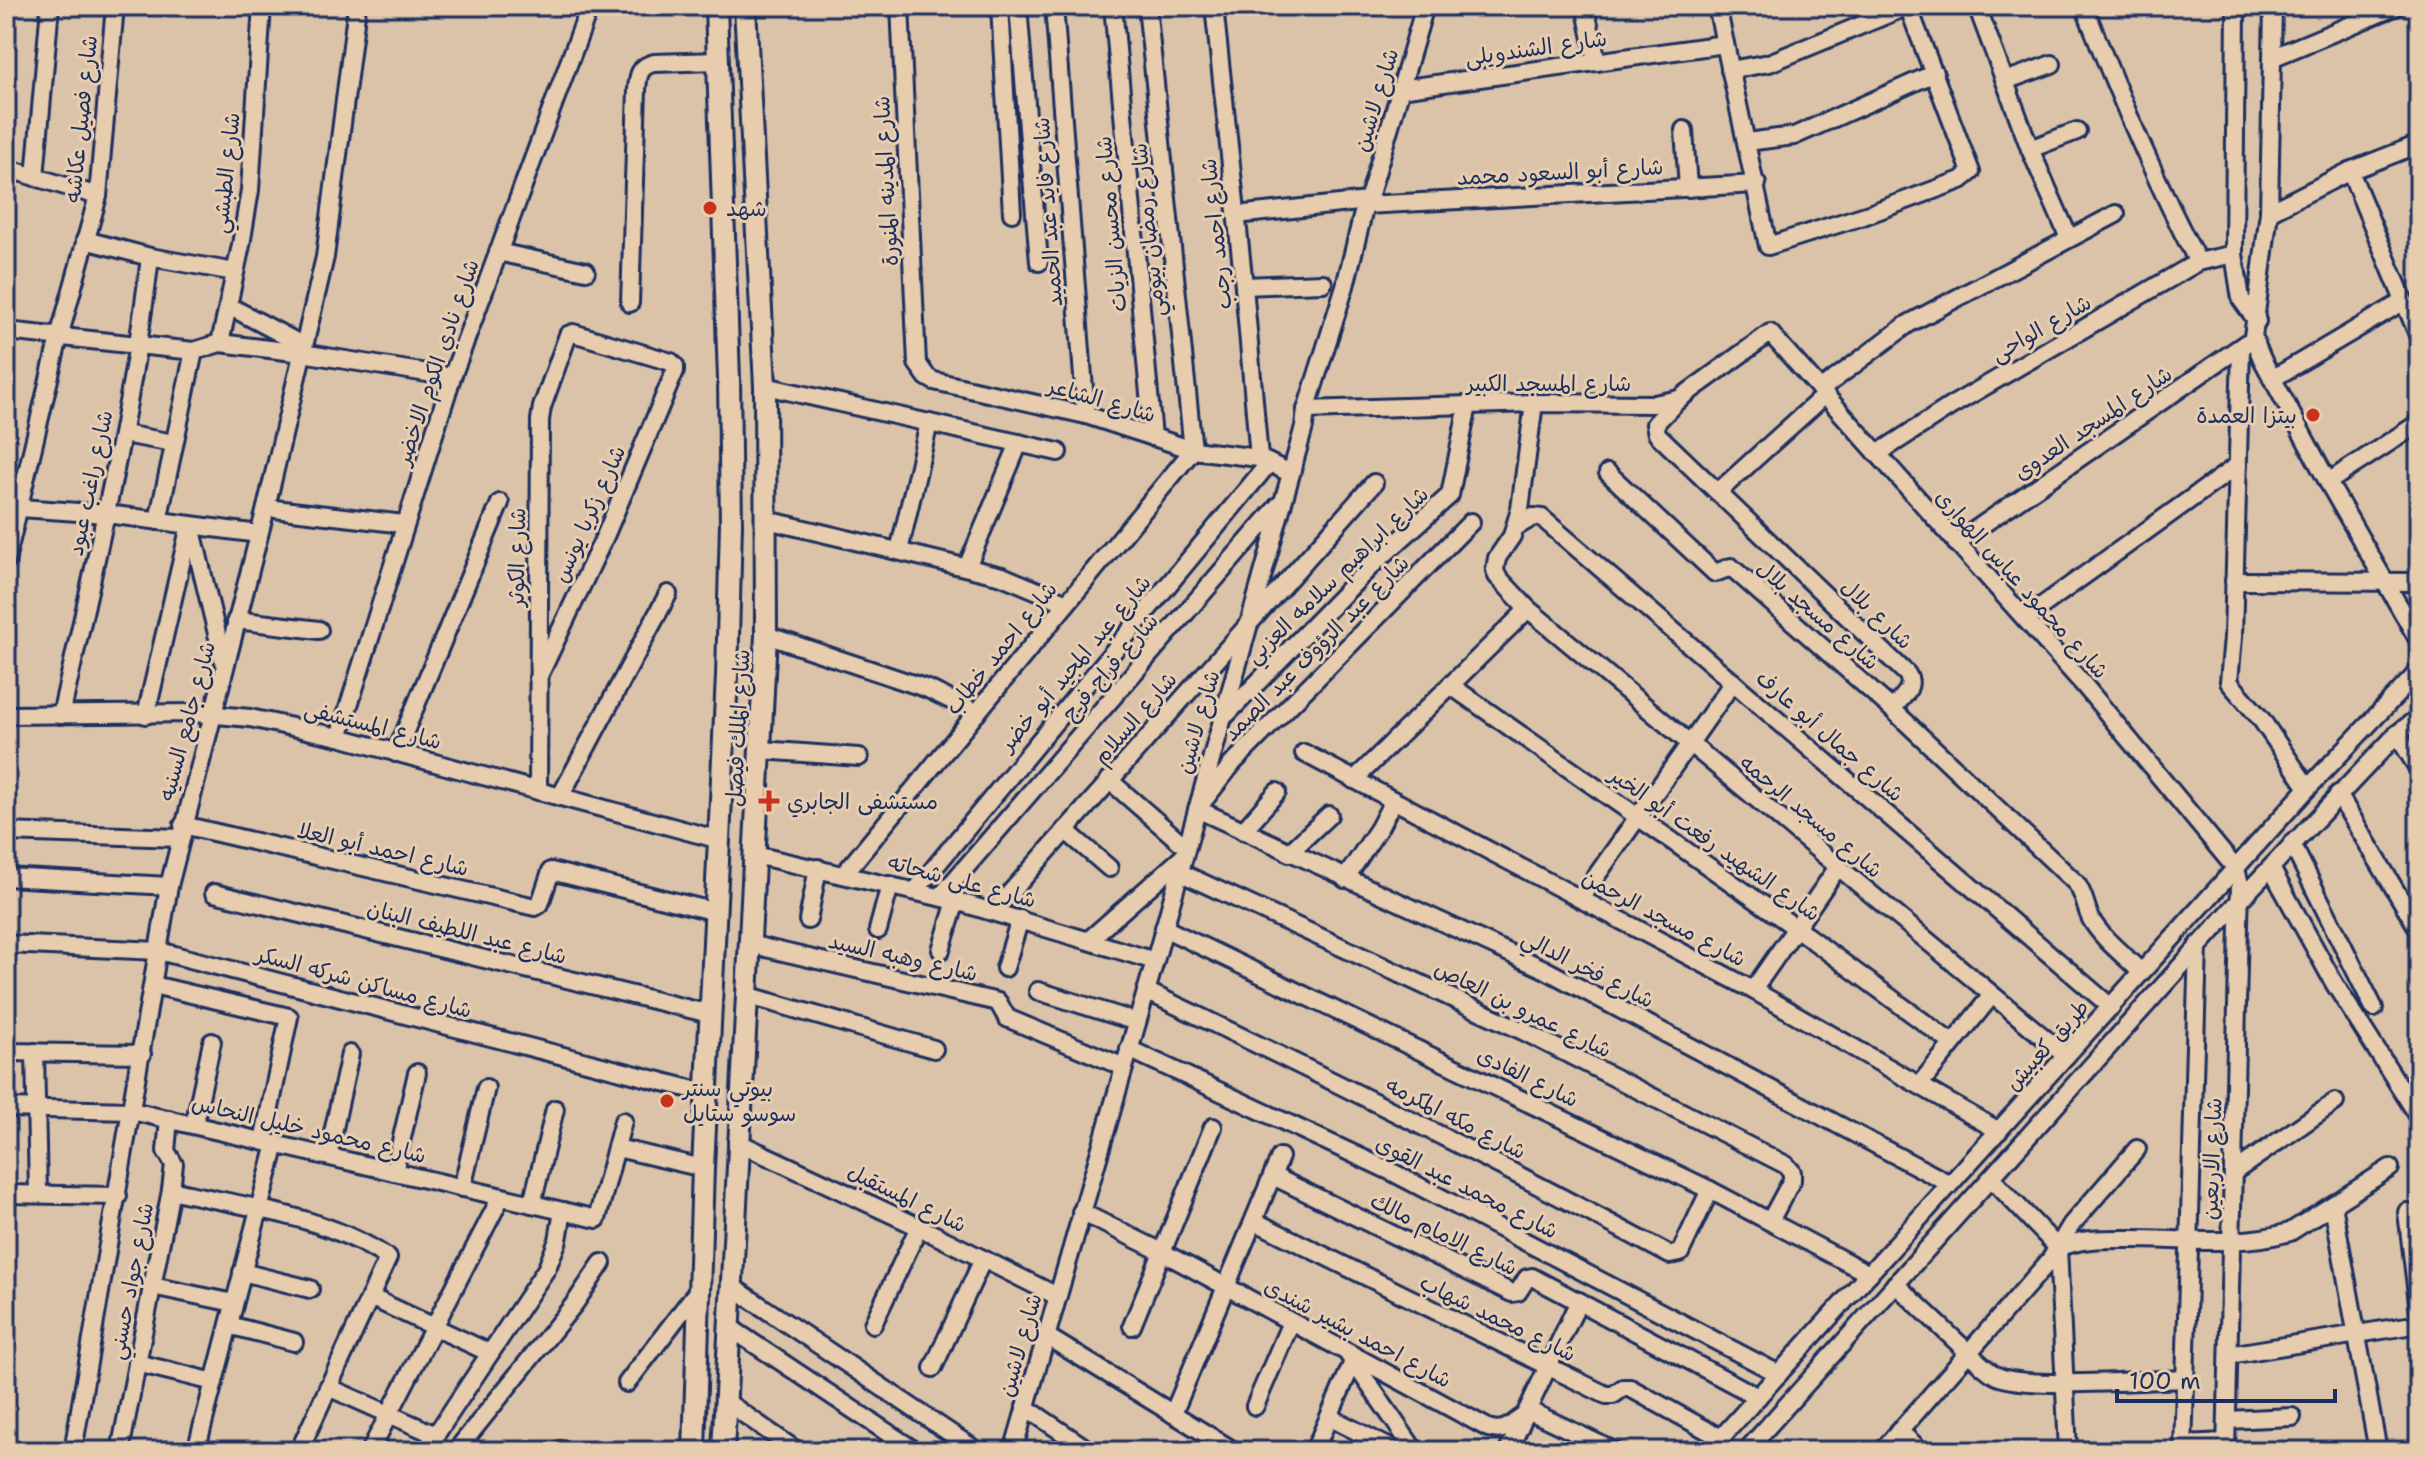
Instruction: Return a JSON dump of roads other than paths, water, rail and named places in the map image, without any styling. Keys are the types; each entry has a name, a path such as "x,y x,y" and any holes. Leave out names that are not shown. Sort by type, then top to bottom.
{"main road":[{"name":"شارع الملك فيصل","path":"694,1451 706,1093 725,721 730,472 716,6"},
{"name":"شارع الملك فيصل","path":"723,1451 766,635 765,386 745,6"},
{"path":"725,721 763,723"}],"street":[{"path":"35,177 50,6"},
{"name":"شارع فصيل عكاشه","path":"6,561 13,507 98,196 115,6"},
{"name":"شارع الطبشي","path":"220,343 250,190 262,6"},
{"name":"شارع جامع السنيه","path":"73,1451 169,886 266,508 325,257 357,6"},
{"name":"شارع نادي الكوم الاخضر","path":"339,737 452,377 590,6"},
{"name":"شارع المدينه المنورة","path":"900,6 917,354"},
{"path":"1000,6 1012,213"},
{"path":"1018,6 1039,262"},
{"name":"شارع فايد عبد الحميد","path":"1054,6 1086,415"},
{"name":"شارع محسن الزيات","path":"1113,6 1153,437"},
{"name":"شارع رمضان بيومي","path":"1147,6 1193,450"},
{"name":"شارع احمد رجب","path":"1214,6 1264,461"},
{"name":"شارع لاشين","path":"1013,1451 1155,961 1304,427 1306,410 1425,6"},
{"path":"1585,6 1597,62"},
{"path":"1717,6 1730,70 1757,184 1768,246 1866,215 1968,175 1971,167 1908,6 1769,63 1730,70"},
{"path":"1977,6 2030,149 2069,238"},
{"path":"2084,6 2162,195 2198,262"},
{"path":"2236,6 2234,254 2250,335 2328,482 2419,641"},
{"path":"2273,6 2269,212 2250,335 2238,465 2229,682 2261,719 2308,788"},
{"path":"2274,57 2397,6"},
{"name":"شارع الشندويلى","path":"1400,89 1725,44"},
{"path":"630,303 640,70 646,64 654,63 718,61"},
{"path":"2005,81 2052,64"},
{"path":"1747,142 1791,137 1935,73"},
{"path":"1684,130 1688,188"},
{"path":"2030,149 2077,131"},
{"path":"2269,212 2350,171 2419,144"},
{"path":"6,168 98,196"},
{"path":"2350,171 2419,337"},
{"name":"شارع أبو السعود محمد","path":"1236,215 1367,203 1757,184"},
{"path":"1718,492 1822,393 1898,330 2116,214"},
{"path":"85,240 150,257 235,272"},
{"path":"498,252 586,271"},
{"name":"شارع الواحى","path":"1877,454 1951,406 2198,262 2234,254"},
{"name":"شارع راغب عبود","path":"61,715 123,434 140,345 150,257"},
{"path":"1244,286 1323,283"},
{"path":"2272,379 2404,301"},
{"path":"229,306 303,350"},
{"path":"16,332 194,351 220,343 303,350 452,377"},
{"name":"شارع الكوثر","path":"538,791 541,414 568,335 574,333 675,366"},
{"name":"شارع المسجد الكبير","path":"1306,410 1534,403 1654,404 1679,399 1770,333"},
{"name":"شارع محمود عباس الهوارى","path":"1770,333 2084,685 2236,869"},
{"name":"شارع المسجد العدوى","path":"1956,543 2250,335"},
{"path":"158,521 194,351"},
{"name":"شارع الشاعر","path":"917,354 920,371 934,381 1086,415 1193,450 1264,461 1290,473"},
{"name":"شارع زكريا يونس","path":"538,678 606,534 675,366"},
{"path":"765,386 1058,452"},
{"name":"شارع بلال","path":"1679,399 1657,420 1655,431 1907,674 1910,688 1892,709"},
{"path":"1516,527 1534,403"},
{"name":"شارع ابراهيم سلامه العزبي","path":"1222,718 1374,563 1450,495 1468,405"},
{"path":"899,551 929,423"},
{"path":"2328,482 2419,423"},
{"path":"123,434 174,443"},
{"path":"967,567 1019,443"},
{"name":"شارع احمد خطاب","path":"844,874 1193,450"},
{"name":"شارع عبد المجيد أبو خضر","path":"915,891 1264,461"},
{"path":"2025,618 2238,465"},
{"name":"شارع مسجد بلال","path":"1608,473 1715,573 1731,567 1892,709"},
{"name":"شارع السلام","path":"994,911 1374,483"},
{"name":"شارع فراج فرج","path":"948,899 1281,502"},
{"path":"396,753 500,503"},
{"path":"13,507 107,514 259,534"},
{"path":"266,508 404,524"},
{"name":"شارع جمال أبو عارف","path":"1516,527 1533,517 1542,518 2111,1007"},
{"path":"767,520 967,567 1035,588 1067,603"},
{"name":"شارع عبد الرؤوف عبد الصمد","path":"1197,809 1233,763 1471,522"},
{"path":"190,525 224,667"},
{"path":"146,715 190,525"},
{"name":"شارع مسجد الرحمه","path":"1516,527 1497,558 1495,570 1528,609 2066,1056"},
{"path":"2234,581 2419,582"},
{"path":"560,797 668,594"},
{"path":"1354,780 1528,609"},
{"path":"236,620 319,630"},
{"path":"766,635 928,689 977,713"},
{"name":"طريق كعبيش","path":"1709,1451 2308,788 2419,671"},
{"path":"1580,899 1733,682"},
{"name":"شارع الشهيد رفعت أبو الخير","path":"1450,685 1796,928 1952,1043"},
{"path":"1892,709 2076,883 2097,928 2141,972"},
{"name":"شارع المستشفى","path":"6,715 212,714 250,718 339,737 720,840"},
{"path":"1746,1451 2241,899 2338,794 2397,734 2419,717"},
{"path":"2397,734 2419,770"},
{"path":"761,750 859,757"},
{"name":"شارع مسجد الرحمن","path":"1304,753 1753,990 1999,1131"},
{"path":"1090,939 1183,858 1109,780"},
{"path":"1243,831 1277,792"},
{"path":"2338,794 2419,930"},
{"path":"1345,879 1393,801"},
{"name":"شارع فخر الدالي","path":"1197,809 1544,969 1950,1184"},
{"path":"1289,853 1329,815"},
{"path":"1065,830 1109,868"},
{"path":"6,832 182,831"},
{"name":"شارع احمد أبو العلا","path":"182,831 535,907 540,904 551,871 716,912"},
{"path":"2292,844 2374,1008"},
{"name":"شارع على شحاته","path":"755,855 994,911 1155,961"},
{"name":"شارع عمرو بن العاص","path":"1183,858 1786,1165 1792,1172 1792,1180 1770,1221"},
{"path":"1753,990 1838,867"},
{"path":"808,920 818,868"},
{"path":"2271,868 2334,983 2419,1117"},
{"name":"شارع الاربعين","path":"2226,1447 2241,899 2236,869"},
{"path":"6,877 169,886"},
{"path":"878,930 890,885"},
{"name":"شارع عبد اللطيف البنان","path":"214,893 710,1014"},
{"path":"941,950 948,899"},
{"name":"شارع الاربعين","path":"2183,1447 2197,911"},
{"path":"1005,968 1020,919"},
{"name":"شارع الفادى","path":"1164,928 1710,1190 1869,1274"},
{"name":"شارع مساكن شركه السكر","path":"6,944 159,951 706,1093"},
{"name":"شارع وهبه السيد","path":"749,944 998,1002 1007,1018 1124,1067"},
{"path":"153,985 289,1017 258,1210 196,1451"},
{"path":"1038,991 1137,1022"},
{"name":"شارع مكه المكرمه","path":"1146,991 1403,1116 1670,1255 1680,1253 1710,1190"},
{"path":"746,995 934,1049"},
{"path":"1920,1084 1992,995"},
{"path":"194,1125 212,1042"},
{"name":"شارع محمد عبد القوى","path":"1129,1049 1392,1172 1779,1374"},
{"path":"6,1052 142,1054"},
{"path":"35,1052 38,1194"},
{"path":"328,1156 350,1054"},
{"path":"394,1172 417,1073"},
{"path":"462,1188 486,1088"},
{"path":"2234,1172 2335,1102"},
{"name":"شارع محمود خليل النحاس","path":"6,1108 132,1111 599,1219 617,1148"},
{"path":"532,1204 555,1109"},
{"name":"شارع جواد حسني","path":"120,1451 171,1190 174,1164 166,1151 169,1119"},
{"path":"623,1121 617,1148 703,1168"},
{"path":"1132,1326 1213,1127"},
{"name":"شارع المستقبل","path":"737,1142 1057,1296"},
{"path":"1882,1451 2058,1248 2071,1225 2137,1149"},
{"path":"1173,1414 1280,1157"},
{"path":"2058,1248 2087,1239 2232,1241 2271,1238 2290,1232 2390,1168"},
{"name":"شارع الامام مالك","path":"1273,1176 1512,1293 1518,1292 1530,1276 1758,1397"},
{"path":"1991,1178 2058,1248 2068,1451"},
{"path":"171,1190 315,1223 341,1232 388,1258 299,1451"},
{"path":"6,1194 118,1196"},
{"path":"370,1451 501,1197"},
{"path":"2333,1205 2378,1451"},
{"path":"425,1451 547,1268 558,1240 563,1211"},
{"name":"شارع احمد بشير شندى","path":"1081,1212 1162,1252 1350,1357 1488,1428 1505,1430 1513,1427 1524,1415"},
{"path":"2407,1212 2419,1311"},
{"name":"شارع محمد شهاب","path":"1254,1221 1608,1396 1630,1388 1721,1438"},
{"path":"873,1324 919,1227"},
{"path":"933,1368 983,1259"},
{"path":"456,1451 575,1303 602,1263"},
{"path":"242,1272 310,1289"},
{"path":"1895,1284 1993,1374 2005,1379 2017,1382 2185,1379"},
{"path":"152,1286 234,1303"},
{"path":"731,1286 977,1451"},
{"path":"627,1383 699,1289"},
{"path":"370,1297 490,1353"},
{"path":"1508,1451 1579,1301"},
{"path":"1255,1406 1291,1322"},
{"path":"2229,1355 2419,1324"},
{"path":"229,1325 294,1342"},
{"path":"729,1327 915,1451"},
{"path":"1046,1336 1234,1451"},
{"path":"1314,1451 1350,1357"},
{"path":"1350,1357 1415,1451"},
{"path":"137,1363 214,1382"},
{"path":"328,1387 436,1435"},
{"path":"725,1401 797,1451"},
{"path":"1025,1407 1090,1451"},
{"path":"1524,1415 1537,1413 1614,1451"},
{"path":"1329,1417 1396,1451"},
{"path":"2227,1420 2292,1417"},
{"path":"1899,1431 1921,1451"},
{"path":"2183,1447 2226,1447"}],"place":[{"name":"شهد","path":"710,208"},
{"name":"بيتزا العمدة","path":"2313,415"},
{"name":"مستشفى الجابري","path":"769,801"},
{"name":"بيوتي سنتر سوسو ستايل","path":"667,1101"}]}
